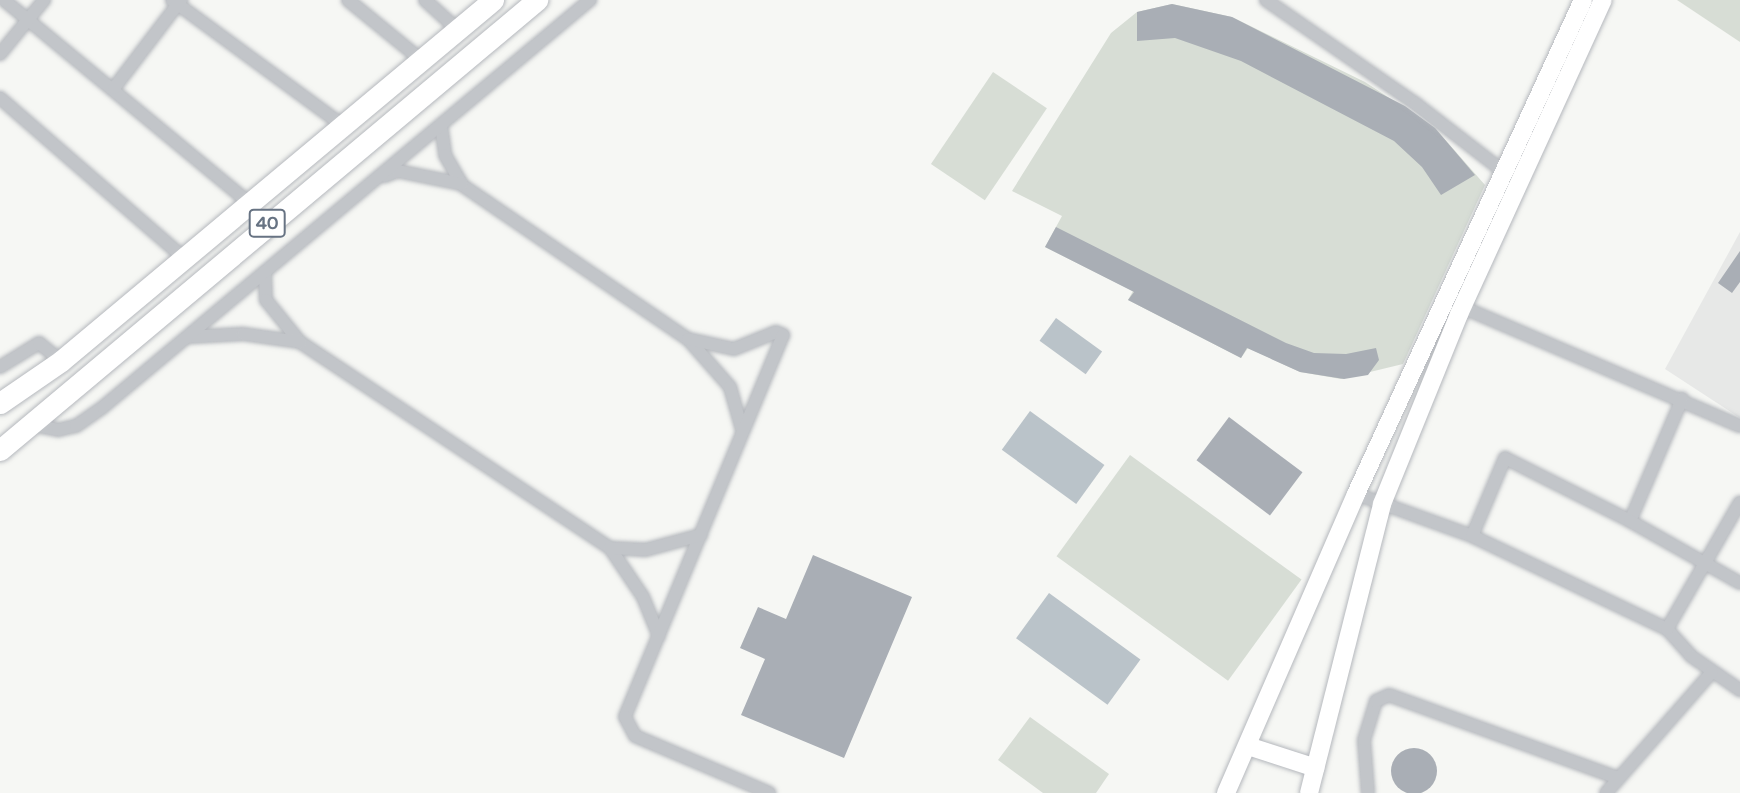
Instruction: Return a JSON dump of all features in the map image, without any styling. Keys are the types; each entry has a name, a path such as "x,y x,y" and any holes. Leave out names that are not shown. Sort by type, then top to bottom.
{"highway":[{"name":"40","path":"0,403 61,361 182,256 493,0"},
{"name":"40","path":"0,450 232,252 537,0"},
{"path":"212,232 232,252"}],"street":[{"path":"4,0 114,88 248,202"},
{"path":"0,54 44,0"},
{"path":"348,0 420,59"},
{"path":"425,0 458,30"},
{"path":"28,424 58,430 76,426 265,275 373,180 590,0"},
{"path":"1266,0 1416,104 1504,172"},
{"path":"1226,793 1356,494 1583,0"},
{"path":"1314,792 1316,768 1382,504 1462,307 1603,0"},
{"path":"114,88 177,2 342,125"},
{"path":"0,98 182,256"},
{"path":"441,125 445,155 462,184"},
{"path":"373,180 398,171 462,184 688,340 730,387 743,430"},
{"path":"265,275 266,300 300,342 610,548 643,597 659,636"},
{"path":"1462,307 1740,426"},
{"path":"688,340 734,349 782,333 625,717 631,732 769,793"},
{"path":"187,337 243,334 300,342"},
{"path":"0,367 39,343 61,361"},
{"path":"1630,521 1682,399"},
{"path":"1472,537 1505,458 1630,521 1740,583"},
{"path":"1356,494 1472,537 1667,629 1712,672 1740,690"},
{"path":"1667,629 1740,502"},
{"path":"610,548 645,550 701,535"},
{"path":"1606,793 1712,672"},
{"path":"1368,793 1364,740 1376,701 1389,695 1618,778"},
{"path":"1248,746 1316,768"}],"shaded area":[{"path":"1677,0 1740,0 1740,42"},
{"path":"1172,4 1232,17 1365,82 1435,128 1485,185 1403,364 1341,379 1300,372 1248,348 1241,358 1128,300 1133,291 1045,247 1062,216 1012,191 1111,33 1137,12"},
{"path":"993,72 1047,108 985,200 931,164"},
{"path":"1740,232 1740,418 1665,369"},
{"path":"1056,318 1102,352 1086,374 1040,341"},
{"path":"1030,411 1104,465 1076,504 1002,450"},
{"path":"1130,455 1302,580 1228,681 1057,556"},
{"path":"1049,593 1140,659 1108,705 1016,638"},
{"path":"1030,717 1109,774 1096,793 1043,793 998,760"}],"building":[{"path":"1172,4 1232,17 1405,106 1435,128 1475,175 1441,195 1422,167 1394,141 1241,61 1175,38 1137,41 1137,12"},
{"path":"1056,227 1286,343 1314,353 1346,354 1376,348 1379,360 1368,375 1344,379 1300,372 1247,348 1241,358 1128,300 1134,292 1045,247"},
{"path":"1740,251 1740,282 1732,293 1718,283"},
{"path":"1229,417 1302,472 1270,515 1197,460"},
{"path":"813,555 912,597 844,758 741,715 765,659 740,648 758,607 786,619"},
{"path":"1414,748 1430,755 1437,771 1430,787 1414,794 1398,787 1391,771 1398,755"}]}
